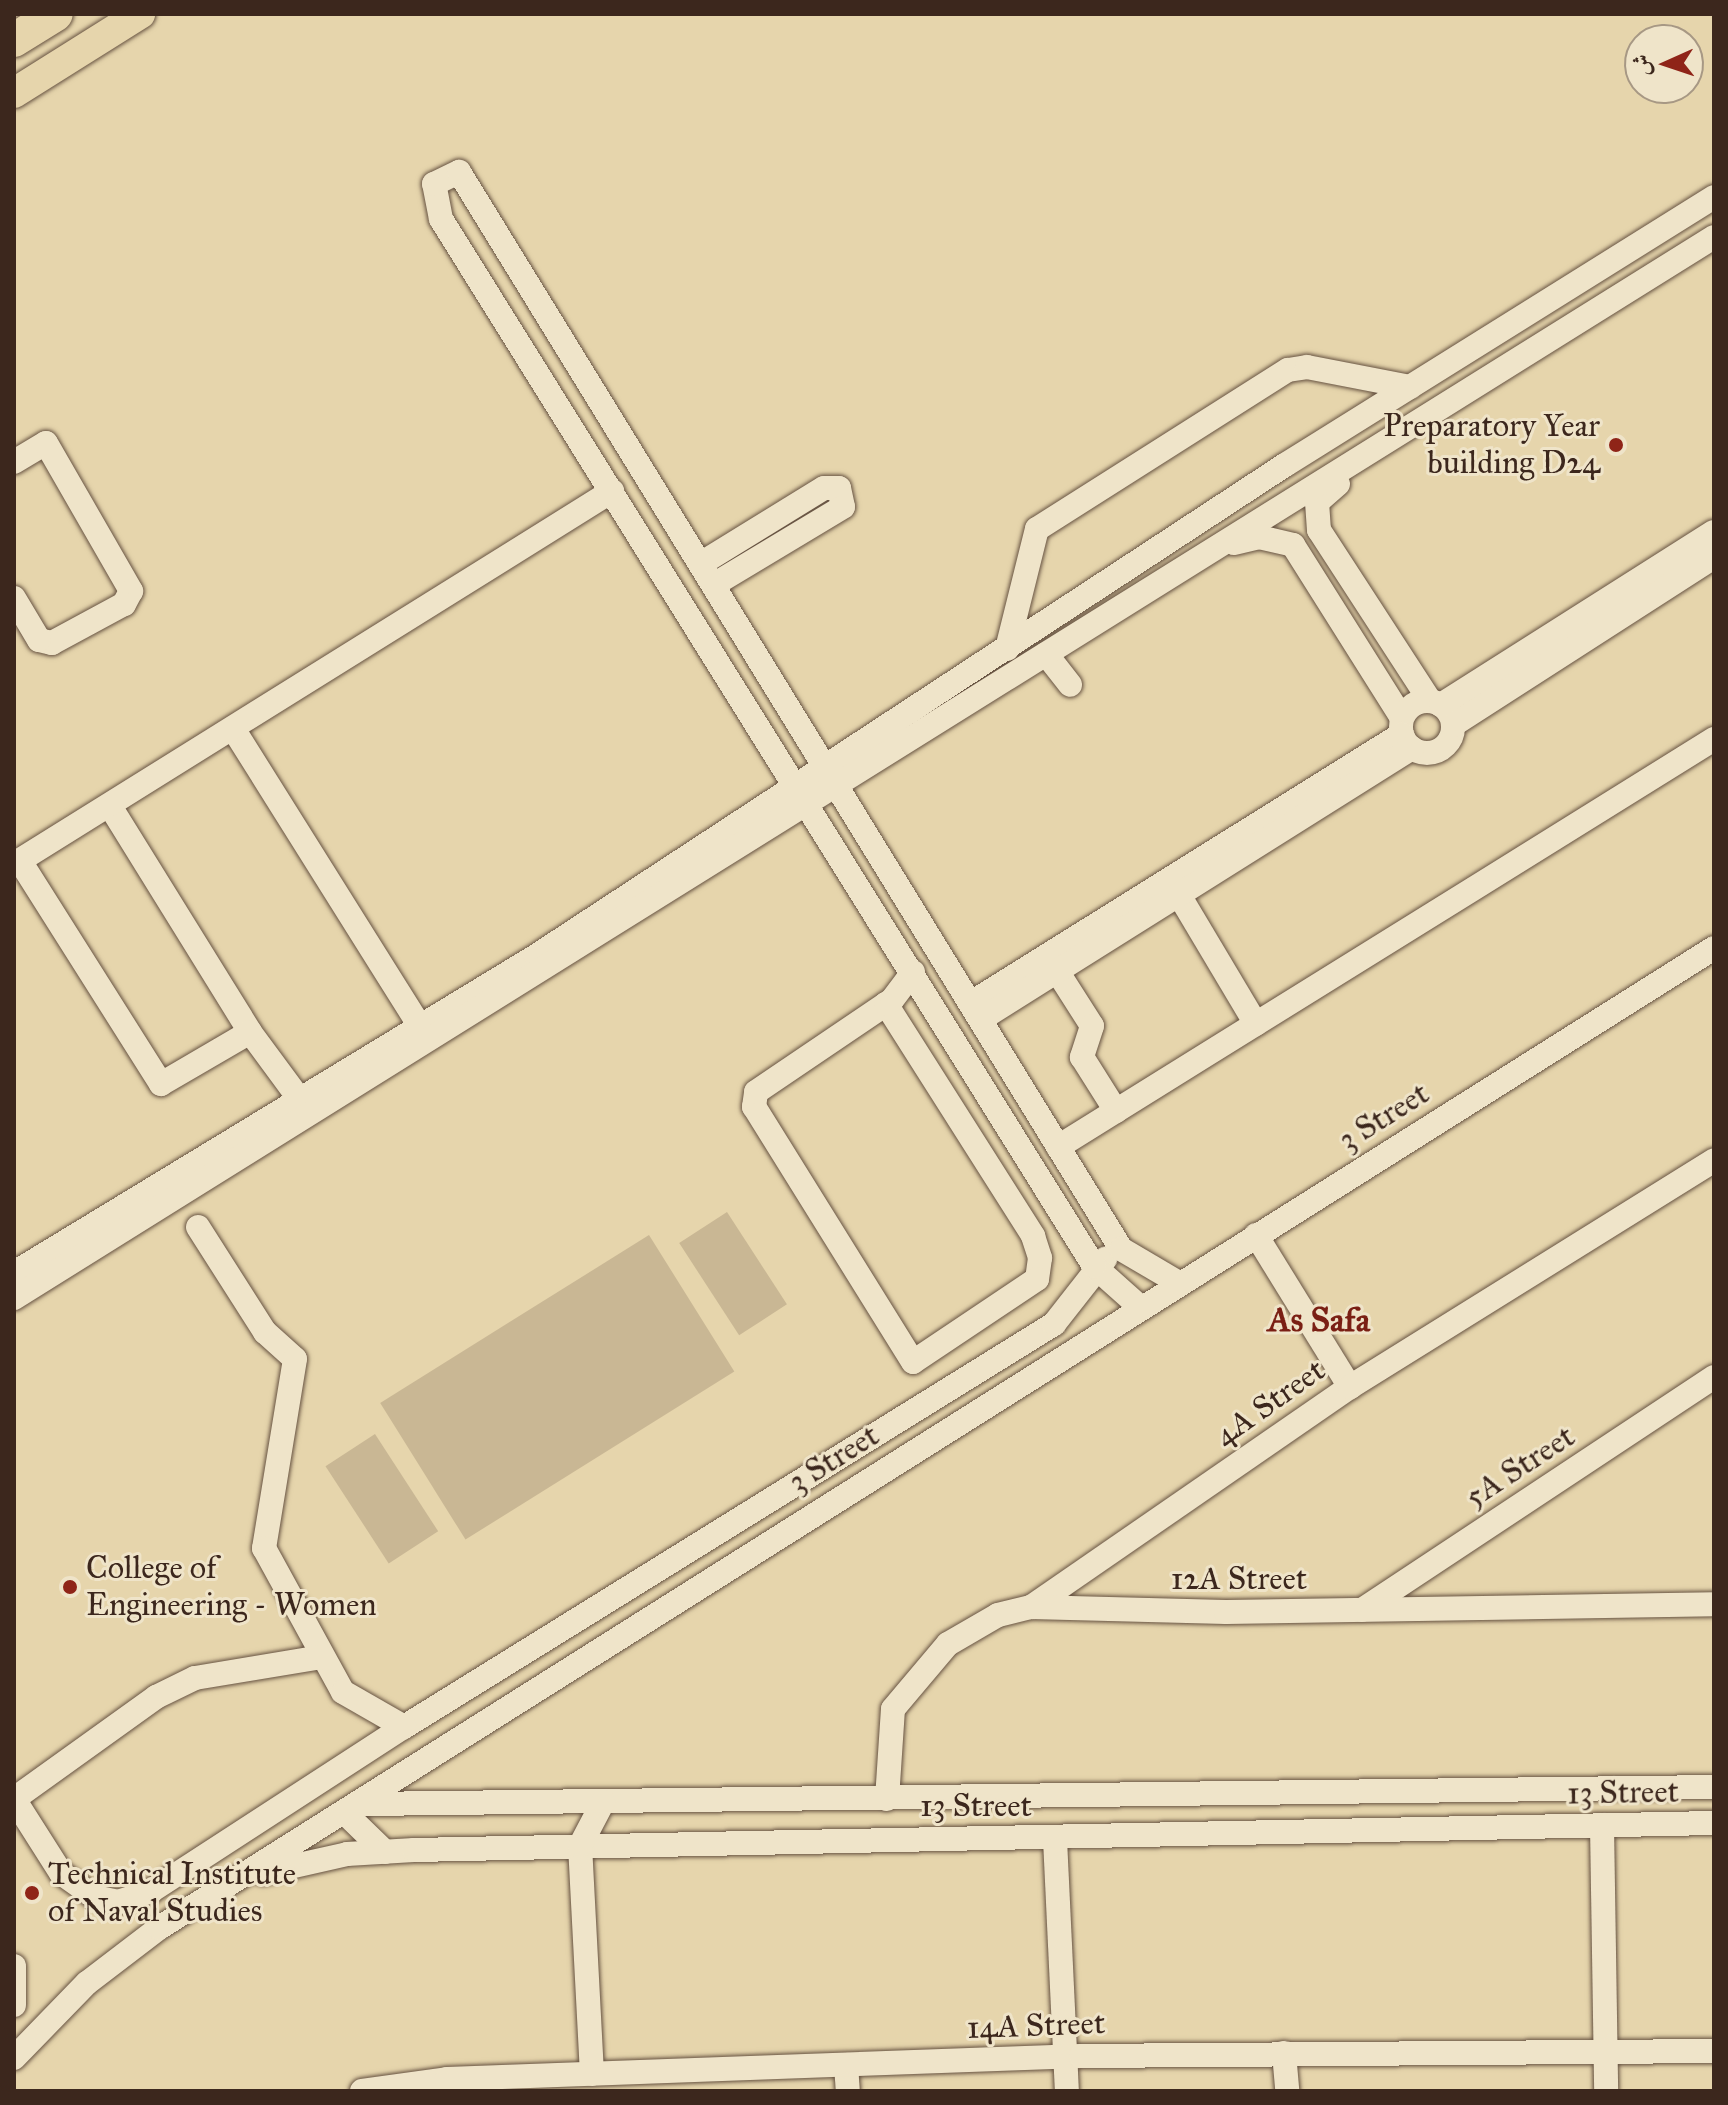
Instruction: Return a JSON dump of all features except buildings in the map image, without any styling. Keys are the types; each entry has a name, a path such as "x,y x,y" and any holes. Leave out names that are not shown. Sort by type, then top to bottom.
{"highway":[{"path":"14,40 56,14"}],"main road":[{"path":"14,93 140,14"}],"street":[{"path":"1140,1307 1094,1266 441,219 434,184 459,172 835,777 1121,1249 1179,1283"},
{"path":"835,777 1007,649 1410,387 1714,197"},
{"path":"14,1273 541,964 835,777 1046,654 1714,237"},
{"path":"1007,649 1037,529 1288,370 1307,367 1410,387"},
{"path":"14,462 46,443 131,591 124,604 52,643 39,640 14,598"},
{"path":"1216,548 1259,537 1293,545 1405,733 1435,752 1441,710 1313,515 1317,502 1352,476 1366,454"},
{"path":"702,563 824,488 839,488 843,507 715,584"},
{"path":"250,1032 161,1084 17,862 113,811 234,730 612,491"},
{"path":"976,1011 1714,532"},
{"path":"1441,710 1714,557"},
{"path":"1046,654 1070,685"},
{"path":"234,730 420,1026"},
{"path":"976,1011 1057,971 1179,895 1405,733"},
{"path":"1058,1147 1714,739"},
{"path":"113,811 300,1107"},
{"path":"1179,895 1256,1024"},
{"name":"3 Street","path":"14,2058 87,1983 241,1879 355,1810 617,1638 1140,1307 1714,948"},
{"path":"886,1004 1033,1236 1037,1279 913,1362 754,1107 756,1092 886,1004 912,971 941,953"},
{"path":"14,1298 420,1026 541,964"},
{"path":"1057,971 1092,1026 1082,1057 1116,1111"},
{"path":"975,1144 1041,1118"},
{"name":"4A Street","path":"1031,1607 1350,1387 1714,1160"},
{"path":"198,1227 265,1332 295,1359 264,1548 343,1692 404,1727"},
{"path":"1256,1235 1350,1387"},
{"path":"322,1657 195,1678 156,1697 14,1799 61,1873 95,1897 118,1902 151,1891 552,1634 1054,1324 1094,1266 1121,1249"},
{"name":"5A Street","path":"1362,1610 1714,1377"},
{"name":"12A Street","path":"887,1799 893,1709 916,1675 960,1637 1031,1607 1362,1610 1714,1604"},
{"path":"552,1634 617,1638"},
{"name":"13 Street","path":"355,1810 603,1802 1714,1787"},
{"path":"592,2074 580,1846 603,1802"},
{"path":"355,1810 385,1852"},
{"name":"13 Street","path":"241,1879 385,1852 1714,1823"},
{"path":"1602,1825 1606,2091"},
{"path":"1055,1839 1067,2091"},
{"path":"14,1966 14,2005"},
{"name":"14A Street","path":"362,2091 447,2079 1065,2056 1284,2053 1605,2055 1714,2051"},
{"path":"1284,2053 1287,2091"},
{"path":"846,2065 848,2091"}],"shaded area":[{"path":"727,1212 787,1304 739,1335 679,1243"},
{"path":"649,1235 734,1372 465,1540 380,1403"},
{"path":"375,1434 438,1531 389,1563 326,1466"}],"place":[{"name":"Preparatory Year building D24","path":"1616,445"},
{"name":"College of Engineering - Women","path":"70,1587"},
{"name":"Technical Institute of Naval Studies","path":"32,1893"}],"district":[{"name":"As Safa","path":"1319,1320"}]}
